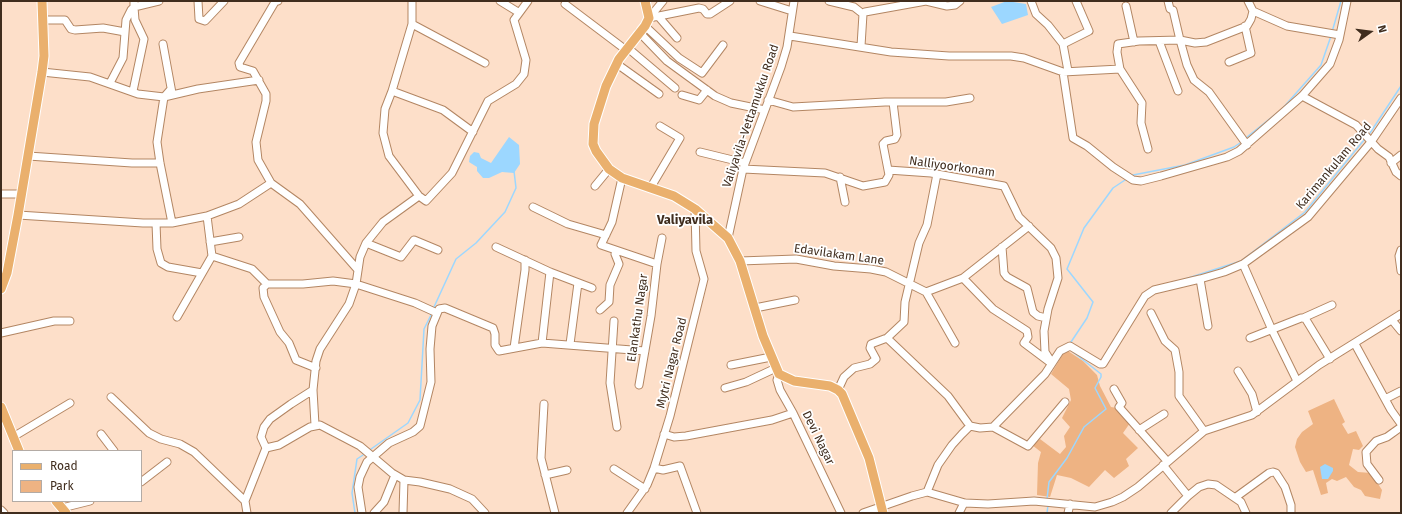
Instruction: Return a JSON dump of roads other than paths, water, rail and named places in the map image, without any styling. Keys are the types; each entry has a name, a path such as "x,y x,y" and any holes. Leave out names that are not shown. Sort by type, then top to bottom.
{"main road":[{"path":"1,289 22,194 42,72 44,56 42,1"},
{"path":"645,1 648,23 617,64 606,86 594,124 593,137 596,151 609,168 622,178 674,196 695,209 728,238 740,261 771,357 777,371 794,381 830,386 842,394 869,458 881,510"},
{"path":"1,407 20,450"}],"street":[{"path":"134,4 159,1"},
{"path":"198,1 199,19 205,20 224,1"},
{"path":"266,1 276,2 239,63 240,67 253,71 265,89 266,102 256,142 258,160 271,182 300,204 358,270"},
{"path":"412,1 412,24 392,91 385,109 383,133 389,156 419,196 426,201 452,172 488,101 516,84 524,74 526,60 514,20 518,12 528,1"},
{"path":"500,1 518,12"},
{"path":"648,23 663,1"},
{"path":"648,23 699,8 704,9 707,14 710,14 730,1"},
{"path":"760,1 792,11"},
{"name":"Valiyavila-Vettamukku Road","path":"728,238 744,166 781,67 790,36 794,1"},
{"path":"829,1 854,7 863,14"},
{"path":"878,1 879,9"},
{"path":"863,14 879,9 926,1 939,5 957,2"},
{"path":"1031,1 1036,14 1048,25 1064,44 1065,72 1072,138 1087,146 1113,167 1133,180 1141,181 1227,157 1247,145 1302,96 1330,64 1335,35 1347,1"},
{"path":"1064,44 1089,31 1076,1"},
{"path":"1168,1 1170,9 1173,10 1187,65 1194,80 1208,92 1247,145"},
{"path":"1148,149 1142,128 1142,103 1120,69 1117,52 1118,44 1180,40 1195,43 1206,42 1245,26 1252,19 1253,11 1248,1"},
{"path":"110,84 123,58 127,16 134,4"},
{"path":"132,90 144,39 135,20 134,4"},
{"path":"565,4 628,49 675,88"},
{"path":"1126,6 1134,42"},
{"path":"1253,11 1287,26 1335,35"},
{"path":"861,46 863,14"},
{"path":"43,20 65,20 71,29 75,30 103,28 125,32"},
{"path":"648,23 677,38"},
{"path":"648,23 679,58 702,73 723,44"},
{"path":"648,23 667,61 715,96 731,103 765,110"},
{"path":"412,24 485,63"},
{"path":"1229,62 1251,52 1245,26"},
{"path":"790,36 861,46 891,52 1011,56 1065,72 1120,69"},
{"path":"1159,41 1178,91"},
{"path":"163,44 171,92"},
{"path":"617,64 659,94"},
{"path":"42,72 90,77 132,90 138,94 164,97 171,92 259,80"},
{"path":"682,94 699,100 707,90"},
{"path":"392,91 443,110 473,132"},
{"path":"1302,96 1356,125 1371,142 1389,157 1391,163 1401,176"},
{"path":"164,97 157,142 172,223"},
{"path":"768,100 793,107 893,102 946,102 970,98"},
{"name":"Karimankulam Road","path":"993,426 1045,374 1060,351 1070,346 1100,364 1103,364 1145,296 1154,290 1224,272 1243,264 1308,217 1371,142 1401,98"},
{"path":"700,152 744,166 825,173 862,186 885,182 888,180 888,170 883,144 884,142 897,137 893,102"},
{"path":"651,187 680,138 660,126"},
{"path":"1391,163 1401,154"},
{"path":"28,156 132,163 160,163"},
{"path":"595,186 609,168"},
{"name":"Nalliyoorkonam","path":"888,170 937,174 1004,186 1016,212 1051,248 1058,265 1058,278 1046,318 1045,352 1052,363"},
{"path":"838,390 844,377 854,368 870,364 876,360 870,348 871,344 888,338 904,322 905,302 909,282 919,243 927,225 937,174"},
{"path":"533,207 568,224 606,235 612,222 622,178"},
{"path":"840,178 845,202"},
{"path":"18,215 172,223 207,216 239,204 271,182"},
{"path":"1,194 22,194"},
{"path":"315,425 313,390 320,349 350,304 356,284 360,256 366,243 383,222 419,196"},
{"name":"Mytri Nagar Road","path":"627,513 645,489 654,468 704,279 696,251 695,209"},
{"path":"177,317 212,256 207,216"},
{"path":"156,223 157,249 161,263 168,267 202,273"},
{"path":"956,343 926,292 963,278 1029,226"},
{"name":"Elankathu Nagar","path":"606,235 601,245 657,264 639,385"},
{"path":"210,242 239,237"},
{"path":"657,264 662,238"},
{"path":"366,243 401,257 414,240 438,250"},
{"path":"496,247 550,272 592,288"},
{"path":"1002,247 1004,273 1007,277 1027,288 1033,312 1038,316 1046,318"},
{"path":"1401,250 1399,256 1401,271"},
{"path":"600,310 609,302 610,286 619,264 615,254 616,251"},
{"path":"212,256 252,269 266,284 303,284 333,281 356,284 415,303 437,313"},
{"name":"Edavilakam Lane","path":"740,261 796,258 834,266 871,269 886,272 909,282 926,292"},
{"path":"514,348 525,270 525,260"},
{"path":"1243,264 1272,330 1297,381"},
{"path":"542,343 550,272"},
{"path":"963,278 993,309 1027,331 1028,337 1024,343 1052,363"},
{"path":"1200,279 1208,326"},
{"path":"570,344 578,283"},
{"path":"266,284 263,288 264,297 280,332 289,342 296,360 316,368"},
{"path":"755,308 795,300"},
{"path":"1250,338 1304,318 1332,305"},
{"path":"362,513 359,501 360,477 367,462 389,443 413,432 420,426 431,382 430,333 439,309 445,308 485,324 494,330 495,345 498,350 542,343 612,347 645,351"},
{"path":"1151,313 1165,341 1175,350 1179,372 1179,396 1204,432"},
{"path":"1089,513 1123,497 1204,432 1257,412 1297,381 1401,314"},
{"path":"1304,318 1308,322 1330,359"},
{"path":"1,334 54,321 70,320"},
{"path":"1392,320 1401,331"},
{"path":"614,321 610,383 617,427"},
{"path":"888,338 948,396 970,426 980,428 993,426 1018,442 1028,446 1065,402"},
{"path":"1355,344 1398,422 1401,424"},
{"path":"732,365 771,357"},
{"path":"725,388 777,371"},
{"name":"Devi Nagar","path":"777,371 777,380 780,390 793,413 840,513"},
{"path":"1238,371 1252,394 1257,412"},
{"path":"1114,389 1122,403 1119,407 1165,463 1188,496"},
{"path":"266,448 260,437 270,420 313,390"},
{"path":"1385,399 1401,391"},
{"path":"110,397 150,433 162,439 180,444 194,452 245,501"},
{"path":"13,437 70,403"},
{"path":"544,404 540,458 555,513"},
{"path":"664,434 674,437 686,436 772,420 793,413"},
{"path":"1139,430 1164,414"},
{"path":"247,513 245,501 266,448 286,441 315,425 320,425 360,446 373,458 404,480 450,489 472,499 486,513"},
{"path":"927,492 938,465 952,445 970,426"},
{"path":"1379,480 1367,464 1366,452 1376,441 1388,437 1401,427"},
{"path":"101,434 113,450"},
{"path":"142,481 167,462"},
{"path":"654,468 663,470 680,466 697,513"},
{"path":"614,469 645,489"},
{"path":"545,476 567,470"},
{"path":"1236,497 1273,472 1276,473 1285,487 1291,505 1291,513"},
{"path":"374,513 384,502 395,475"},
{"path":"403,513 404,480"},
{"path":"1171,513 1199,487 1208,484 1216,485 1232,497 1236,497 1242,502 1246,513"},
{"path":"863,513 881,510 927,492 964,503 988,504 1047,502 1098,509"},
{"path":"62,507 85,502"},
{"path":"959,513 964,503"},
{"path":"1068,513 1070,504"},
{"path":"1,510 4,513"}],"water":[{"path":"1007,1 1026,4 1028,15 1002,24 991,7"},
{"path":"509,137 519,145 520,164 514,173 502,172 489,178 483,178 477,171 477,167 469,162 470,156 474,152 479,153 481,158 491,163"},
{"path":"1325,464 1333,468 1333,471 1328,479 1322,479 1320,467"}],"waterway":[{"path":"1332,32 1341,1"},
{"path":"1282,109 1321,65 1331,36"},
{"path":"1370,133 1401,86"},
{"path":"1247,137 1277,113"},
{"path":"1182,280 1241,261 1305,212 1364,140"},
{"path":"1133,175 1185,165 1234,147 1240,143"},
{"path":"434,307 456,259 476,243 505,212 516,188 514,171"},
{"path":"1071,342 1087,318 1093,302 1067,269 1084,228 1113,188 1125,180"},
{"path":"371,449 408,423 420,400 424,329 431,315"},
{"path":"1047,499 1049,482 1067,458 1084,427 1106,409 1095,388 1101,374 1073,352"},
{"path":"355,513 352,493 357,459 363,455"},
{"path":"1047,513 1048,505"}],"district":[{"name":"Valiyavila","path":"685,220"}]}
